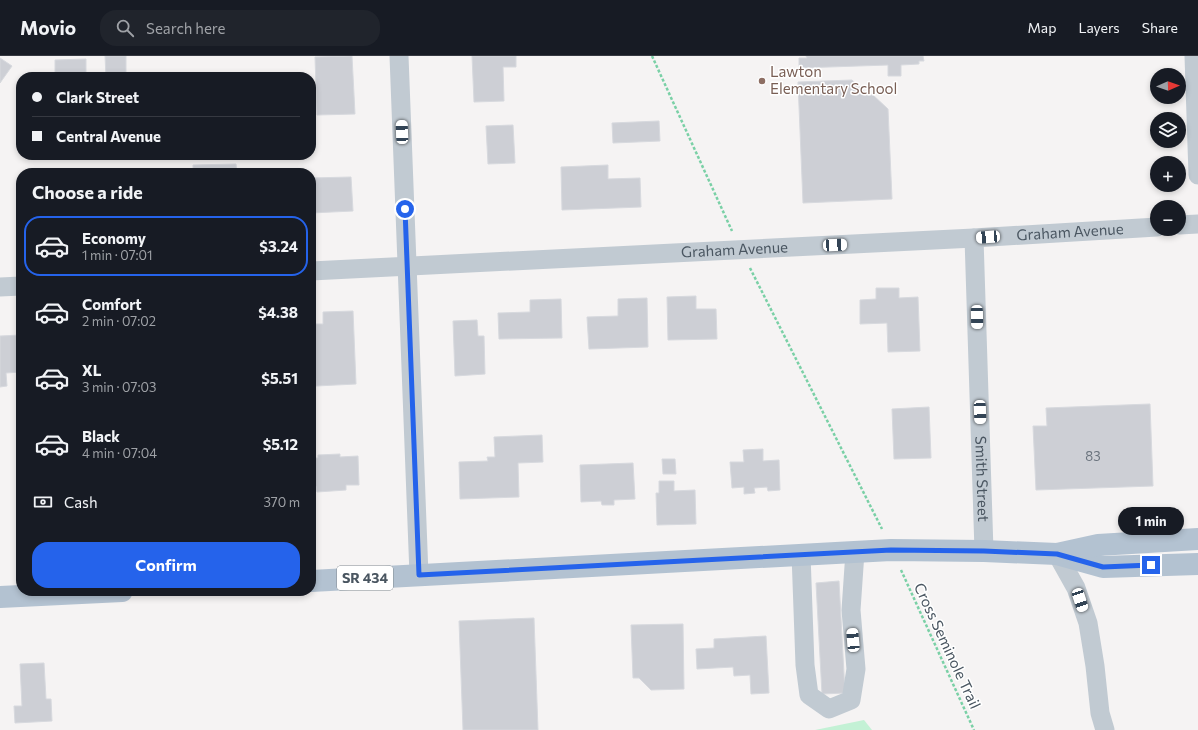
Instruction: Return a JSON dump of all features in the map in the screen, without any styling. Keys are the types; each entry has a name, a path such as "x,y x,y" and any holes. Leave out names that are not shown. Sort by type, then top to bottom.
{"main road":[{"name":"SR 434","path":"1057,554 1098,545 1198,539"},
{"name":"SR 434","path":"316,581 891,550 984,551 1057,554 1103,567 1198,564"},
{"path":"0,597 20,596"}],"street":[{"path":"399,56 419,575"},
{"path":"1194,56 1198,175"},
{"path":"1186,225 1198,224"},
{"name":"Graham Avenue","path":"316,271 974,238 1150,227"},
{"name":"Smith Street","path":"974,238 984,551"},
{"path":"0,287 16,286"},
{"path":"801,554 805,665 809,695 829,709 851,700 856,669 850,610 855,552"},
{"path":"1057,554 1076,588 1088,623 1096,666 1100,713 1106,730"}],"path":[{"path":"652,56 734,235"},
{"path":"747,261 883,531"},
{"name":"Cross Seminole Trail","path":"901,570 974,730"}],"green space":[{"path":"864,720 872,730 815,730"}],"building":[{"path":"105,56 126,56 126,72 106,72"},
{"path":"352,56 355,114 317,115 315,57"},
{"path":"472,56 516,56 516,67 503,67 504,101 474,102"},
{"path":"806,56 923,56 924,61 919,61 919,64 901,65 901,76 888,76 888,65 799,68 799,58 807,58"},
{"path":"0,58 12,66 0,83"},
{"path":"86,59 86,72 55,72 55,60"},
{"path":"852,80 868,95 873,95 888,109 892,199 803,203 798,82"},
{"path":"659,121 660,141 613,143 612,123"},
{"path":"513,125 515,163 488,164 486,126"},
{"path":"236,164 236,168 193,168 193,165"},
{"path":"608,165 608,179 640,178 641,207 562,210 561,167"},
{"path":"351,177 353,211 316,213 316,178"},
{"path":"876,288 899,288 899,298 918,297 920,351 888,352 887,323 860,324 860,300 876,299"},
{"path":"696,296 696,309 716,309 717,339 668,340 667,297"},
{"path":"647,298 648,347 589,349 587,317 618,316 618,299"},
{"path":"561,299 562,338 499,339 498,313 530,312 530,300"},
{"path":"353,311 356,384 316,386 316,324 323,324 323,312"},
{"path":"477,320 478,336 484,336 485,374 455,376 453,321"},
{"path":"16,335 16,372 6,373 7,386 0,387 0,336"},
{"path":"1150,404 1153,486 1036,490 1033,426 1047,426 1046,408"},
{"path":"929,407 931,458 894,459 892,409"},
{"path":"542,435 543,462 518,463 519,497 460,499 459,462 488,461 487,457 495,457 494,437"},
{"path":"763,449 763,461 779,460 780,490 768,491 767,487 754,488 755,493 744,494 744,487 732,488 730,462 744,462 743,450"},
{"path":"340,454 340,457 358,456 359,485 346,485 346,490 317,492 316,458 318,458 318,455"},
{"path":"662,459 675,459 676,474 663,474"},
{"path":"633,463 635,499 614,500 614,505 602,505 601,501 581,502 580,465"},
{"path":"659,481 674,481 674,491 695,490 696,524 657,525 656,493 659,493"},
{"path":"839,581 845,693 822,694 816,583"},
{"path":"534,618 538,730 463,730 459,621"},
{"path":"683,624 684,689 651,690 639,678 633,678 631,625"},
{"path":"766,636 769,693 751,694 750,675 734,676 733,667 697,669 696,649 714,648 714,639"},
{"path":"44,663 46,699 51,699 52,721 15,723 14,706 22,706 20,664"}],"place":[{"name":"Lawton Elementary School","path":"762,81"}],"route":[{"path":"405,209 419,575 891,550 984,551 1057,554 1103,567 1151,565"}]}
